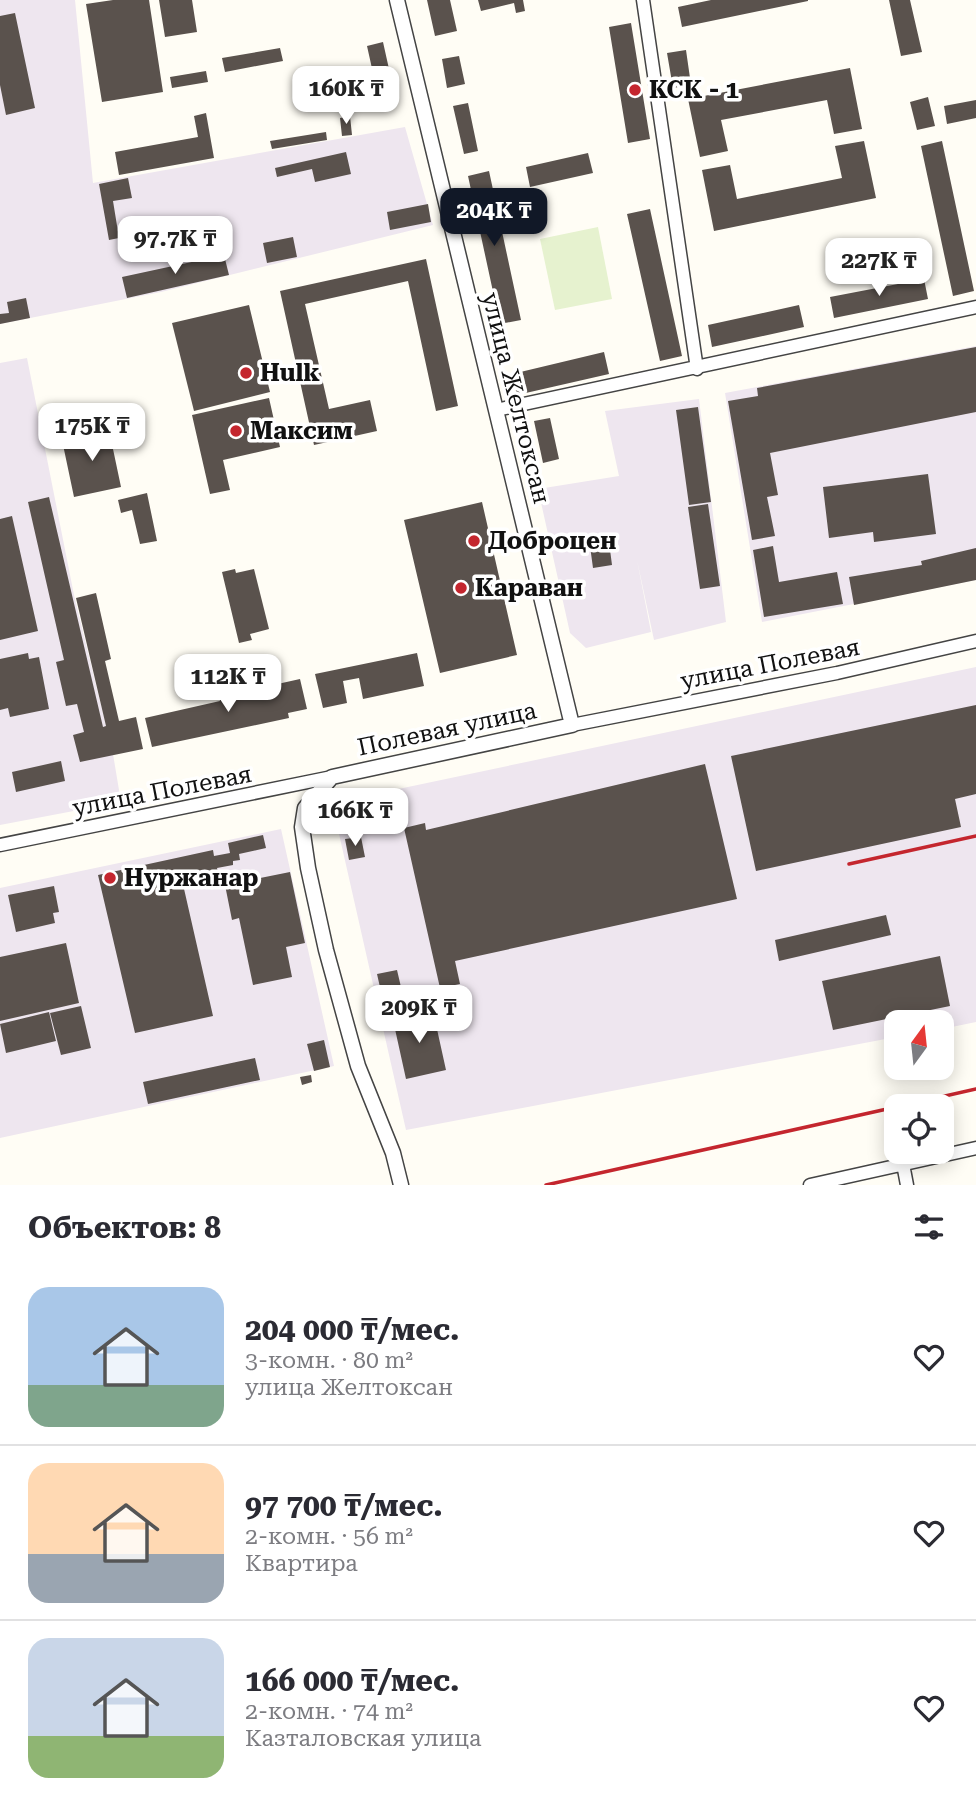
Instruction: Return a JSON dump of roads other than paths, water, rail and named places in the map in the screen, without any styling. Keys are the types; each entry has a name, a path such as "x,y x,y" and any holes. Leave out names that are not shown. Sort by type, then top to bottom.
{"street":[{"name":"улица Желтоксан","path":"397,0 572,724"},
{"path":"643,0 697,369"},
{"path":"496,410 976,307"},
{"name":"улица Полевая","path":"572,724 837,673 976,641"},
{"name":"Полевая улица","path":"332,777 572,724"},
{"path":"332,777 305,808 302,827 308,868 326,950 358,1066 393,1153 401,1185"},
{"name":"улица Полевая","path":"0,845 332,777"},
{"path":"954,1153 976,1148"},
{"path":"810,1185 903,1164 907,1185"}],"railway":[{"path":"849,864 976,836"},
{"path":"954,1094 976,1089"},
{"path":"546,1185 884,1110"}],"place":[{"name":"КСК - 1","path":"635,90"},
{"name":"Hulk","path":"246,373"},
{"name":"Максим","path":"236,431"},
{"name":"Доброцен","path":"474,541"},
{"name":"Караван","path":"461,588"},
{"name":"Нуржанар","path":"110,878"}]}
